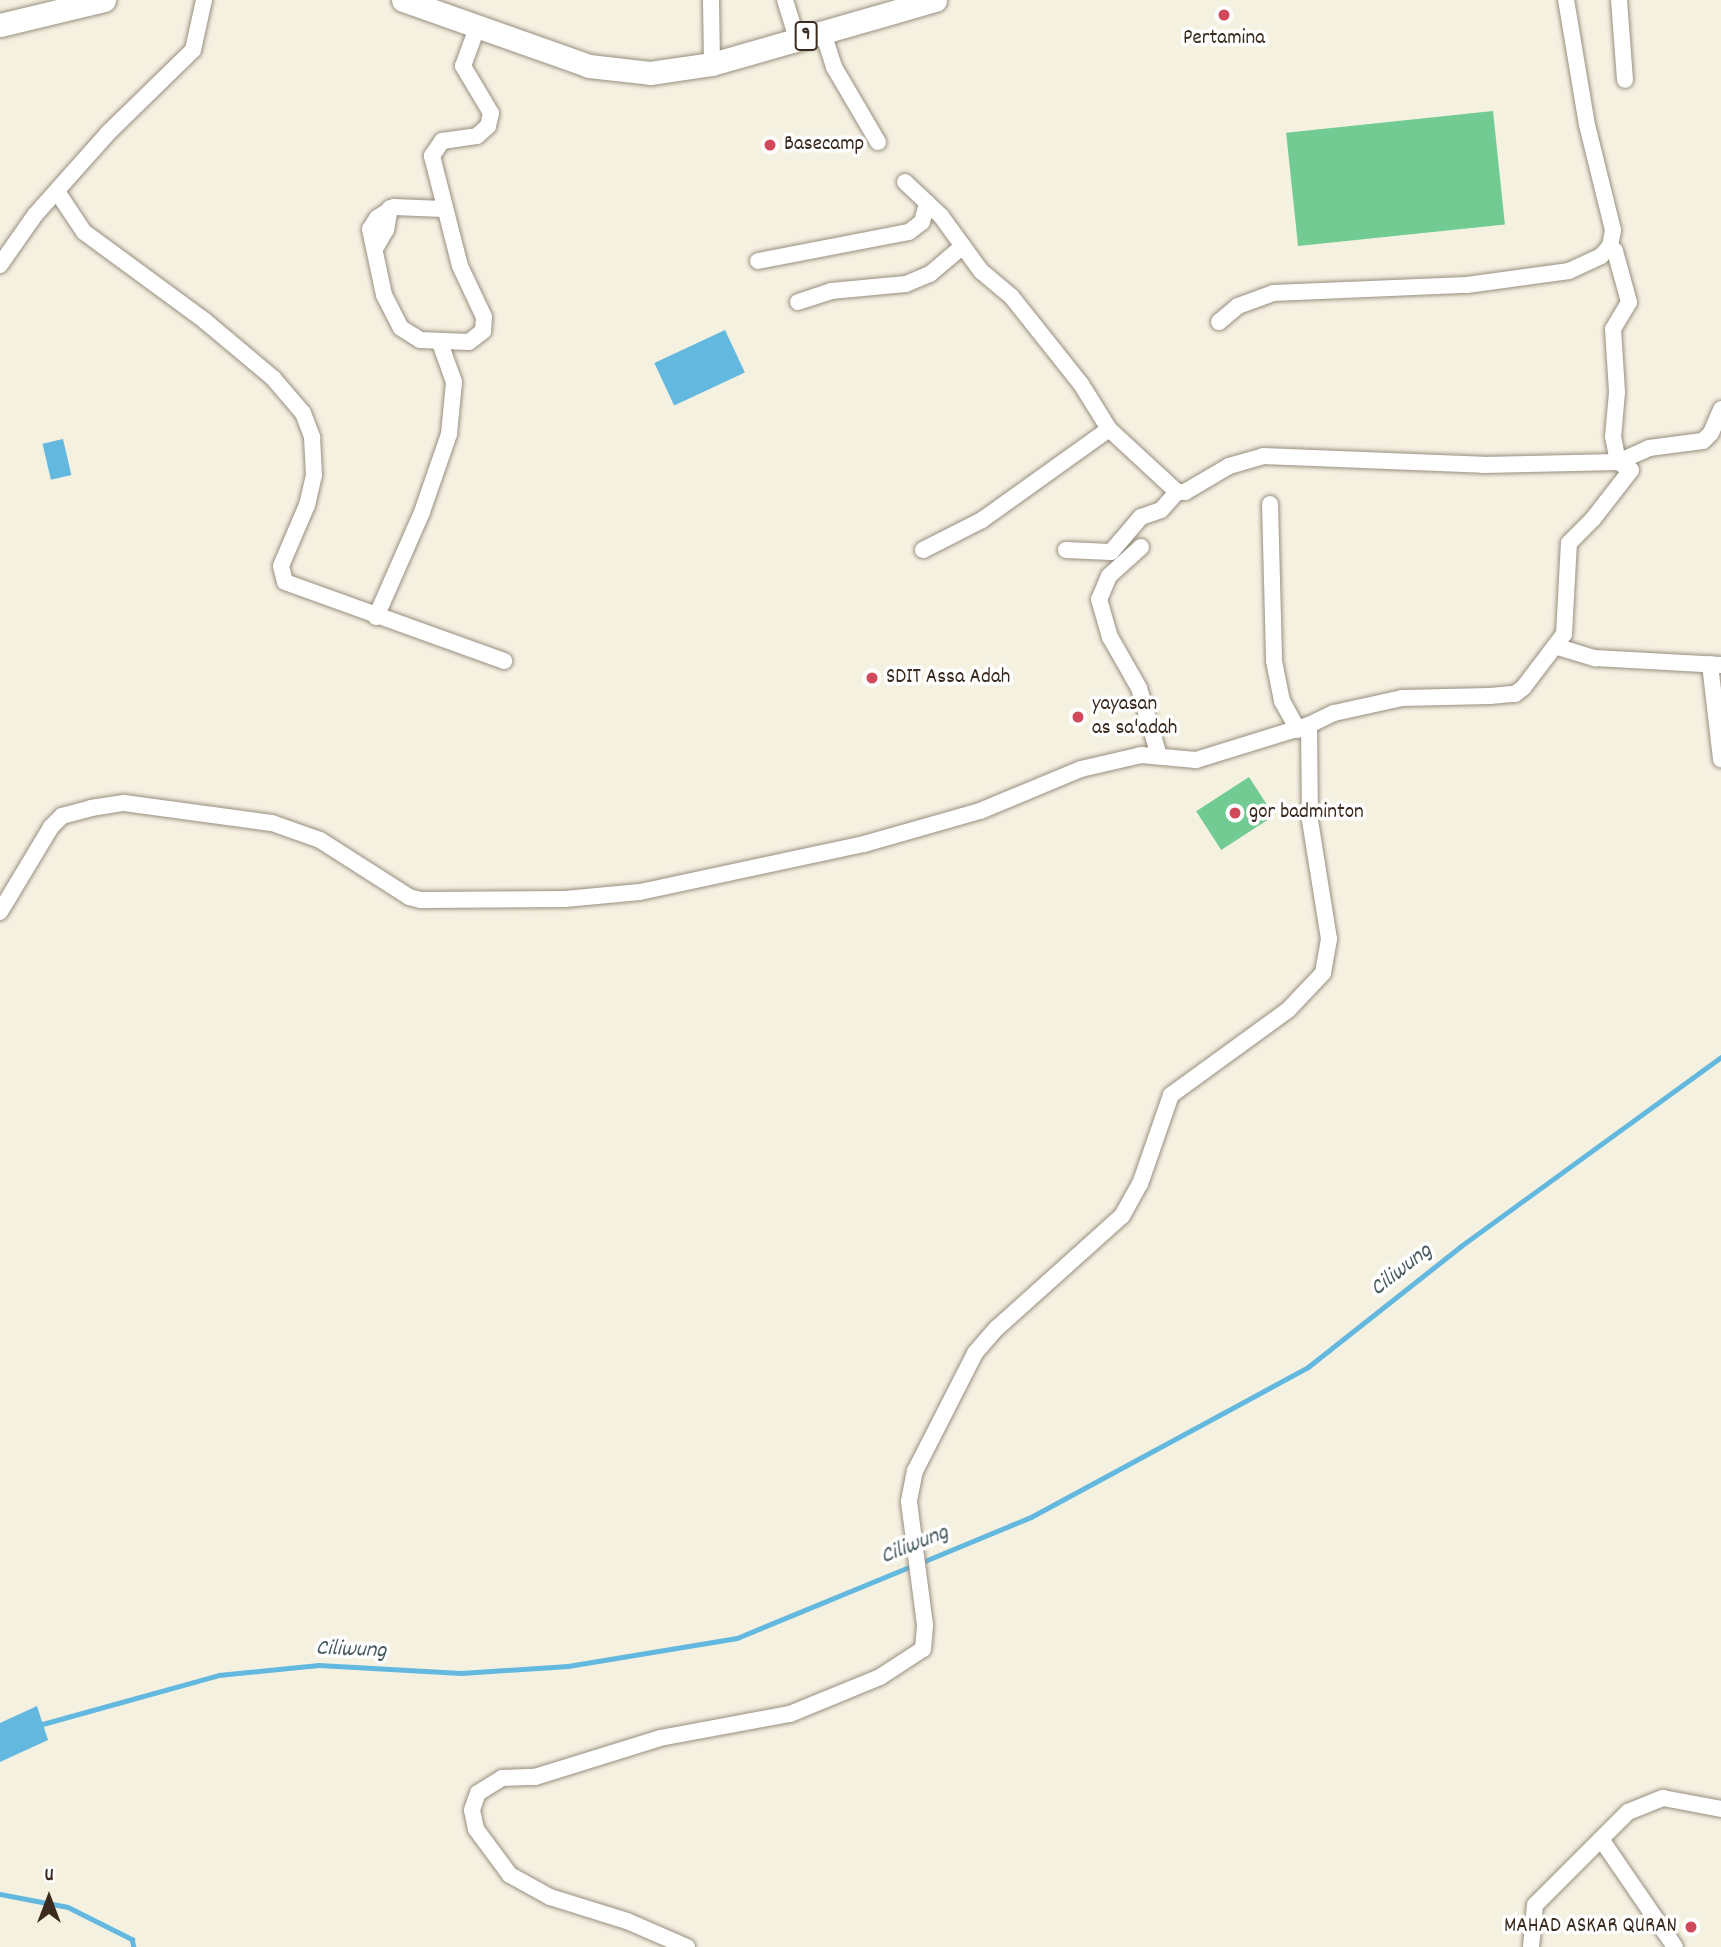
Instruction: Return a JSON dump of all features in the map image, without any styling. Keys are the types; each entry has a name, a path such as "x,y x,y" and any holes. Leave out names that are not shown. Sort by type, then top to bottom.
{"highway":[{"path":"0,25 104,0"},
{"name":"9","path":"402,0 589,66 650,73 712,64 797,39 897,4 935,0"}],"street":[{"path":"0,265 35,215 109,132 193,50 204,0"},
{"path":"711,0 712,64"},
{"path":"785,0 797,39"},
{"path":"0,911 51,827 62,816 124,803 272,823 320,840 402,893 421,900 565,899 640,892 864,844 980,811 1081,769 1128,757 1159,756 1196,760 1303,728 1334,713 1402,698 1515,694 1558,648 1566,623 1569,543 1602,509 1631,470 1618,462 1613,438 1618,392 1613,329 1629,309 1629,302 1610,246 1613,230 1587,125 1566,0"},
{"path":"1619,0 1625,80"},
{"path":"443,209 390,208 371,225 389,312 414,338 440,343 476,340 485,324 460,266 443,209 433,151 450,137 482,133 491,120 463,66 478,25"},
{"path":"826,42 834,67 878,142"},
{"path":"905,182 927,202 1064,362 1109,429 1177,492 1185,492 1229,466 1263,456 1483,465 1618,462 1649,449 1703,441 1711,433 1721,409"},
{"path":"58,192 84,232 205,321 274,378 303,413 312,437 314,475 307,505 281,566 282,577 298,589 504,662"},
{"path":"758,261 909,232 922,222 927,202"},
{"path":"798,302 831,291 906,284 930,274 963,246"},
{"path":"1219,322 1238,306 1273,293 1467,285 1548,275 1591,262 1610,246"},
{"path":"376,617 427,500 449,434 454,382 440,343"},
{"path":"923,550 982,520 1109,429"},
{"path":"1066,550 1111,552 1140,517 1165,507 1177,492"},
{"path":"687,1947 627,1921 550,1898 510,1875 476,1829 472,1810 478,1793 502,1778 535,1777 660,1738 790,1714 904,1663 923,1649 925,1625 909,1500 915,1471 975,1353 1015,1311 1122,1216 1140,1184 1167,1101 1176,1089 1278,1019 1323,973 1329,939 1310,820 1303,728 1282,701 1275,662 1270,504"},
{"path":"1141,547 1109,576 1099,599 1110,637 1139,688 1159,756"},
{"path":"1558,648 1595,658 1715,664 1721,759"},
{"path":"1531,1947 1535,1905 1629,1812 1650,1801 1680,1798 1721,1809"},
{"path":"1601,1839 1675,1947"}],"green space":[{"path":"1493,111 1505,224 1298,246 1286,133"},
{"name":"gor badminton","path":"1249,777 1274,816 1221,850 1196,811"}],"water":[{"path":"725,330 745,373 674,406 654,363"},
{"path":"63,439 71,475 51,480 43,444"},
{"path":"37,1706 48,1740 0,1762 0,1723"}],"waterway":[{"name":"Ciliwung","path":"920,1563 1031,1517 1308,1367 1461,1246 1721,1057"},
{"name":"Ciliwung","path":"39,1725 219,1675 319,1665 461,1673 568,1666 737,1638 912,1566"},
{"path":"0,1894 68,1907 132,1939 134,1947"}],"place":[{"name":"Pertamina","path":"1224,15"},
{"name":"Basecamp","path":"770,145"},
{"name":"SDIT Assa Adah","path":"872,678"},
{"name":"yayasan as sa'adah","path":"1078,717"},
{"name":"gor badminton","path":"1235,813"},
{"name":"MAHAD ASKAR QURAN","path":"1691,1927"}]}
